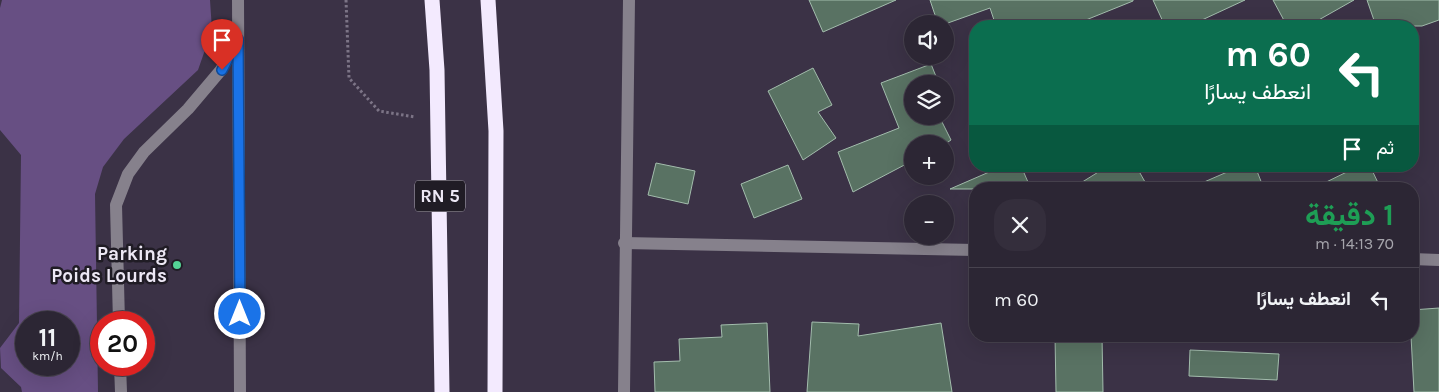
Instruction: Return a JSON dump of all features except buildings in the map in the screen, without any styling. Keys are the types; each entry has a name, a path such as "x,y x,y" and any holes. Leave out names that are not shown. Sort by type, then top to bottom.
{"highway":[{"name":"RN 5","path":"432,0 439,120 442,392"},
{"path":"488,0 496,131 495,392"}],"street":[{"path":"238,0 240,392"},
{"path":"624,392 624,243 629,0"},
{"path":"119,311 116,205 128,174 144,152 188,109 222,70 238,39"},
{"path":"624,243 969,250"},
{"path":"1419,259 1439,260"},
{"path":"120,376 121,392"}],"path":[{"path":"346,0 349,78 379,111 439,120"}],"shaded area":[{"path":"2,0 210,0 212,30 198,70 124,139 103,167 95,194 97,311 90,311 90,376 98,376 98,392 22,392 21,387 1,368 0,348 15,328 15,376 80,376 80,311 19,311 21,155 0,130 0,8"}],"place":[{"name":"Parking Poids Lourds","path":"177,265"}],"route":[{"path":"222,70 238,39 240,314"}]}
